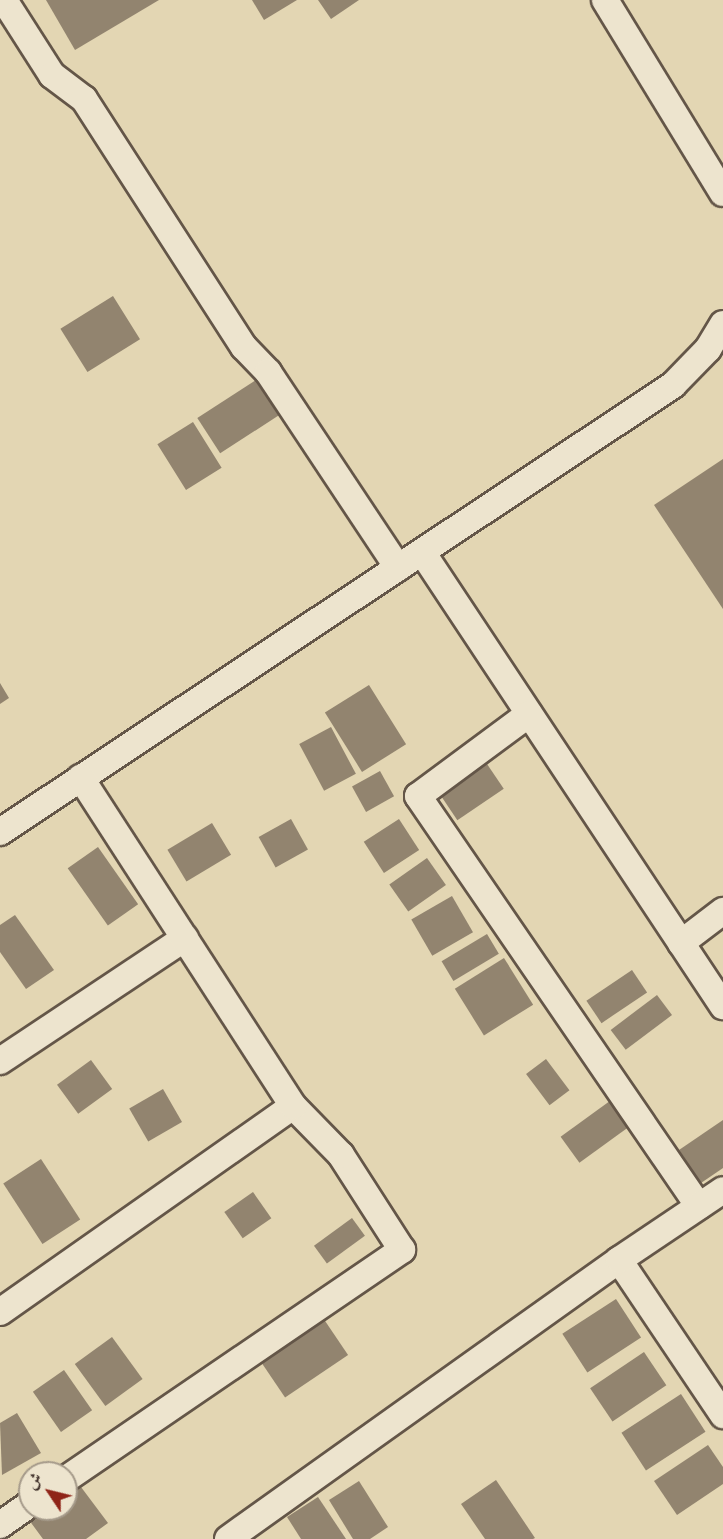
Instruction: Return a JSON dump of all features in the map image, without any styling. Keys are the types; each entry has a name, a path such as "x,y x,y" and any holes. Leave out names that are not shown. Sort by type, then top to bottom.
{"street":[{"path":"4,0 52,75 84,99 244,346 268,372 398,568"},
{"path":"605,0 723,193"},
{"path":"0,831 673,385 708,349 723,324"},
{"path":"422,552 723,1006"},
{"path":"529,714 418,796 699,1206"},
{"path":"78,1471 402,1250 341,1155 293,1106 81,778"},
{"path":"681,943 723,911"},
{"path":"0,1061 185,938"},
{"path":"0,1312 293,1106"},
{"path":"228,1539 619,1260 723,1190"},
{"path":"619,1260 723,1415"},
{"path":"7,1529 18,1517"}],"building":[{"path":"46,0 159,0 75,50"},
{"path":"252,0 297,0 264,20"},
{"path":"318,0 359,0 331,19"},
{"path":"113,296 140,339 87,372 60,329"},
{"path":"256,380 279,415 220,453 197,418"},
{"path":"193,422 222,468 186,490 157,444"},
{"path":"723,459 723,609 654,505"},
{"path":"0,683 9,698 0,704"},
{"path":"369,685 406,744 362,772 325,713"},
{"path":"331,727 356,774 324,791 299,744"},
{"path":"487,764 504,789 457,820 441,795"},
{"path":"380,771 394,796 366,812 352,787"},
{"path":"291,819 308,850 276,868 259,837"},
{"path":"399,819 419,850 384,873 364,842"},
{"path":"212,823 231,855 186,881 167,850"},
{"path":"98,847 138,904 108,926 68,868"},
{"path":"427,858 446,885 408,911 389,884"},
{"path":"452,896 473,932 432,956 411,920"},
{"path":"15,915 54,970 26,989 0,952 0,925"},
{"path":"487,934 499,954 453,981 442,961"},
{"path":"504,958 533,1005 484,1035 455,989"},
{"path":"632,970 647,992 602,1023 586,1001"},
{"path":"657,995 672,1015 626,1050 611,1030"},
{"path":"546,1059 569,1090 550,1105 526,1074"},
{"path":"91,1060 112,1089 78,1114 57,1085"},
{"path":"163,1089 182,1122 148,1141 129,1108"},
{"path":"614,1098 633,1124 579,1163 561,1137"},
{"path":"723,1120 723,1168 701,1183 679,1150"},
{"path":"41,1159 80,1219 42,1244 3,1184"},
{"path":"253,1192 271,1218 243,1238 224,1212"},
{"path":"352,1218 365,1236 327,1263 314,1246"},
{"path":"616,1299 641,1338 587,1372 562,1334"},
{"path":"319,1312 348,1355 285,1398 256,1354"},
{"path":"112,1337 143,1379 105,1406 75,1364"},
{"path":"644,1352 666,1385 612,1422 590,1388"},
{"path":"64,1370 92,1410 61,1432 33,1392"},
{"path":"681,1394 706,1432 646,1470 621,1433"},
{"path":"17,1413 41,1453 27,1461 18,1461 18,1466 2,1475 0,1423"},
{"path":"708,1445 723,1467 723,1484 677,1515 654,1481"},
{"path":"496,1480 535,1538 485,1539 461,1504"},
{"path":"359,1481 388,1527 370,1539 353,1539 329,1500"},
{"path":"78,1483 108,1523 86,1539 43,1539 30,1521 78,1521"},
{"path":"318,1497 346,1539 301,1539 287,1517"}]}
